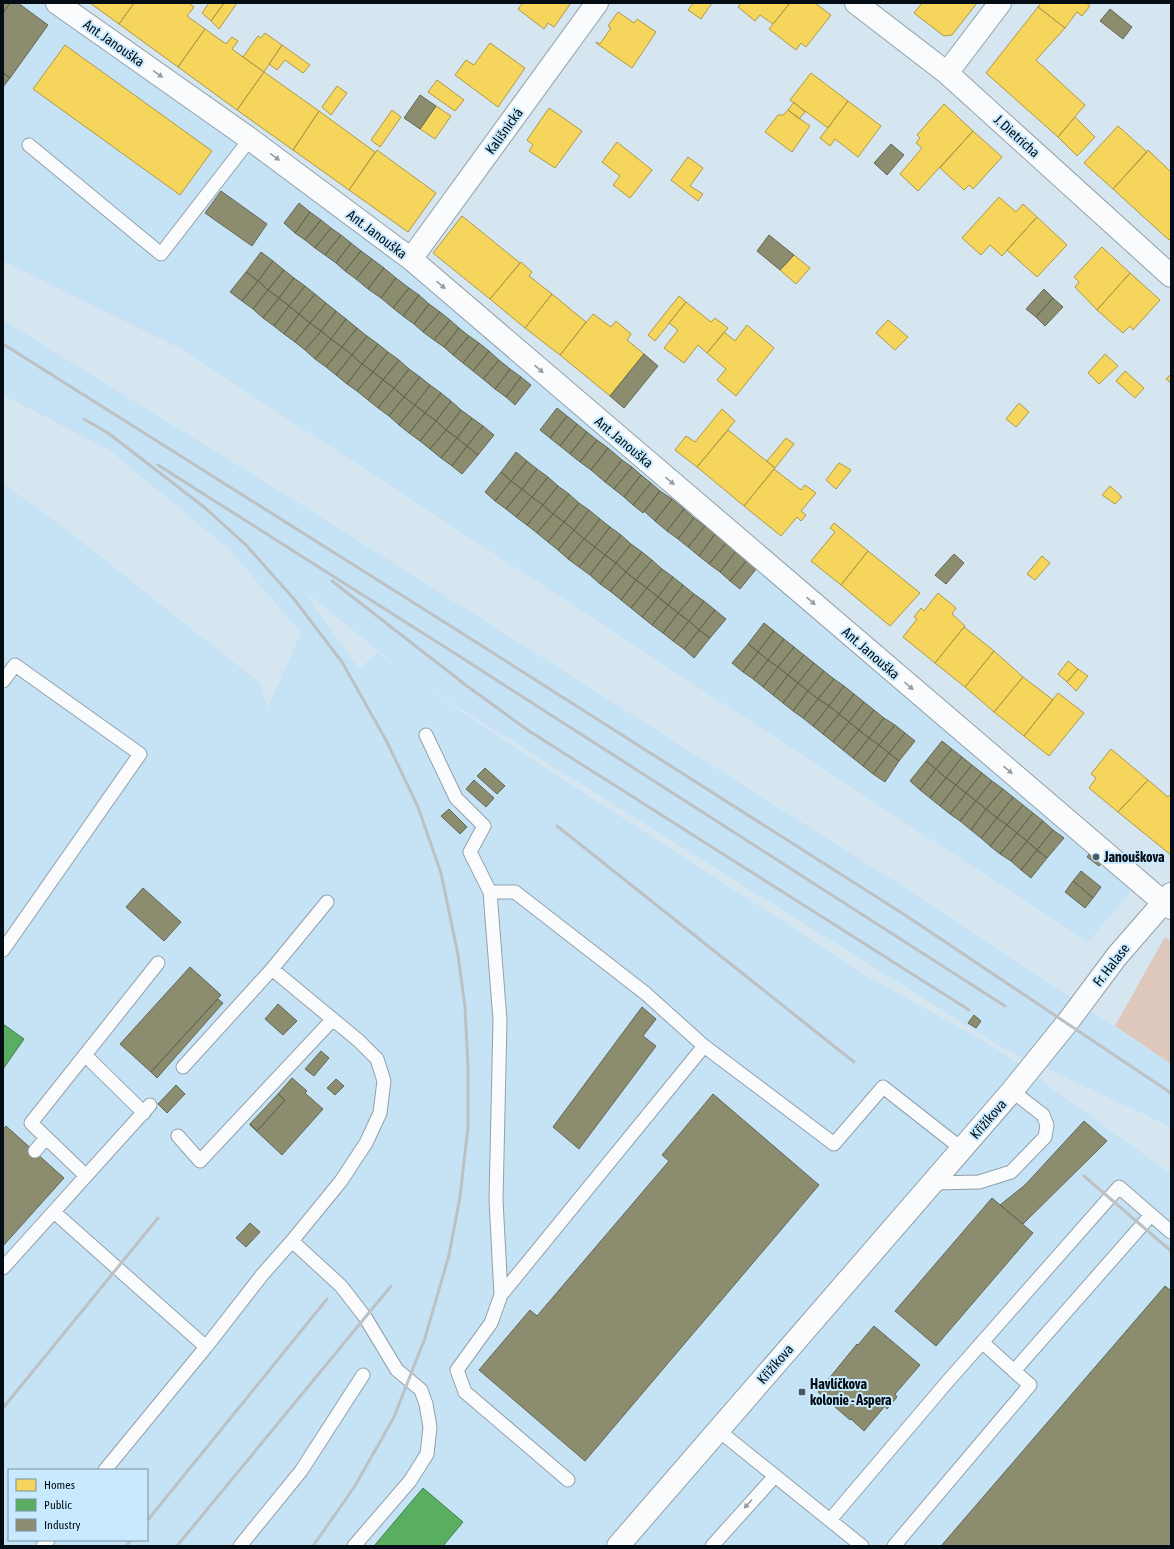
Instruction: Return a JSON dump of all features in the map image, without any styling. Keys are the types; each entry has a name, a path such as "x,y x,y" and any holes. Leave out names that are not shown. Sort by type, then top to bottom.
{"street":[{"name":"Ant. Janouška","path":"57,3 250,139 411,259 1168,901"},
{"name":"Kališnická","path":"411,259 597,3"},
{"name":"J. Dietricha","path":"856,3 947,72 1171,276"},
{"path":"947,72 1000,3"},
{"name":"Fr. Halase","path":"1054,1039 1117,956 1168,901"},
{"name":"Křižíkova","path":"618,1546 1012,1091 1054,1039"}],"lane":[{"path":"29,145 161,254 250,139"},
{"path":"3,681 15,665 140,754 3,950"},
{"path":"426,735 456,798 484,826 470,852 490,892 500,1020 496,1200 501,1295"},
{"path":"490,892 515,892 645,993 704,1046 834,1144 882,1087 962,1149"},
{"path":"182,1067 272,969 327,902"},
{"path":"86,1176 31,1123 158,963"},
{"path":"106,1469 345,1174 366,1143 380,1113 384,1081 377,1059 359,1041 272,969"},
{"path":"178,1136 200,1161 333,1019"},
{"path":"568,1480 465,1392 457,1370 491,1323 501,1295 704,1046"},
{"path":"3,1268 147,1109 85,1056"},
{"name":"Křižíkova","path":"933,1182 979,1182 1011,1172 1045,1137 1047,1125 1043,1115 1012,1091"},
{"path":"35,1151 46,1138"},
{"path":"830,1520 982,1342 1119,1187 1171,1232"},
{"path":"54,1212 206,1347"},
{"path":"1014,1371 1151,1215"},
{"path":"292,1241 341,1286 365,1317 397,1370 421,1390 426,1404 430,1427 427,1454 410,1481 354,1546"},
{"path":"894,1546 1030,1385 982,1342"},
{"path":"240,1546 301,1471 363,1375"},
{"path":"718,1430 862,1546"},
{"path":"712,1546 775,1476"}],"shaded area":[{"path":"3,3 57,3 305,180 1139,882 1088,942 181,349 3,261"},
{"path":"3,320 294,500 921,898 1171,1064 1171,1127 1003,1048 426,687 530,758 867,976 999,1050 1171,1174 1171,1546 3,1546 3,484 49,516 259,682 268,708 301,633 229,549 109,450 3,395","holes":["303,590 404,671 377,652 359,669"]},
{"path":"1165,937 1171,941 1171,1064 1115,1026"}],"building: Homes":[{"path":"90,3 134,3 119,24"},
{"path":"134,3 189,3 194,7 187,16 205,29 178,67 119,24"},
{"path":"209,3 224,3 211,21 202,13"},
{"path":"224,3 237,3 219,29 211,21"},
{"path":"523,3 571,3 554,27 548,23 544,29 518,9"},
{"path":"693,3 712,3 701,19 688,10"},
{"path":"741,3 790,3 773,24 760,15 755,21 738,7"},
{"path":"790,3 815,3 831,15 806,47 801,43 796,50 769,29"},
{"path":"922,3 977,3 952,35 944,36 914,13"},
{"path":"1041,3 1086,3 1090,6 1082,16 1077,12 1065,28 1038,7"},
{"path":"1038,7 1065,28 1036,60 1085,105 1058,137 986,73"},
{"path":"618,12 634,23 637,19 656,32 632,68 596,43 597,42 600,44 611,28 608,26"},
{"path":"205,29 226,44 232,37 238,41 232,49 264,72 237,110 178,67"},
{"path":"265,33 282,45 264,72 243,57 258,36 261,38"},
{"path":"490,43 525,68 498,107 455,75 466,60 474,65"},
{"path":"65,45 212,151 180,195 33,89"},
{"path":"282,45 310,65 303,73 285,60 277,70 269,64"},
{"path":"264,72 319,111 293,150 237,110"},
{"path":"811,73 848,101 828,128 790,100"},
{"path":"437,80 464,100 455,111 428,92"},
{"path":"337,86 347,93 331,115 322,107"},
{"path":"848,101 881,126 858,157 835,139 830,146 820,138"},
{"path":"794,102 805,112 799,119 788,110"},
{"path":"944,104 973,131 918,191 900,174 922,148 916,143 920,138 917,135"},
{"path":"436,106 451,116 435,139 420,129"},
{"path":"549,108 582,131 555,168 529,151 533,145 527,140"},
{"path":"392,110 401,117 380,147 371,140"},
{"path":"788,110 810,126 792,152 765,132 778,115 783,115"},
{"path":"319,111 375,152 349,190 293,150"},
{"path":"1075,117 1095,137 1077,156 1058,137"},
{"path":"1118,126 1147,152 1113,189 1084,163"},
{"path":"973,131 1002,157 973,189 969,185 964,190 940,168"},
{"path":"617,142 652,170 630,198 613,185 620,176 602,162"},
{"path":"377,150 436,193 408,232 349,190"},
{"path":"1148,150 1171,172 1171,238 1169,240 1113,189"},
{"path":"688,157 703,168 690,186 703,194 698,201 671,180"},
{"path":"999,197 1016,212 1023,204 1037,217 1002,256 990,245 981,255 962,238"},
{"path":"462,216 520,263 490,299 433,253"},
{"path":"1037,217 1067,245 1037,277 1007,250"},
{"path":"1102,247 1130,273 1097,310 1075,287 1079,282 1074,277"},
{"path":"794,255 810,268 796,284 780,270"},
{"path":"521,262 532,272 529,276 552,294 525,328 490,299"},
{"path":"1130,273 1160,300 1133,330 1130,326 1123,333 1097,310"},
{"path":"552,294 586,322 560,355 525,328"},
{"path":"679,296 686,302 655,341 648,335"},
{"path":"686,302 711,322 715,318 728,328 707,353 698,345 684,363 664,348 678,330 669,323"},
{"path":"593,314 611,327 616,321 631,334 627,340 644,354 610,396 560,355"},
{"path":"888,320 908,337 895,350 876,333"},
{"path":"747,325 774,348 736,396 717,380 726,369 707,353 724,332 735,341"},
{"path":"1105,354 1118,366 1099,384 1088,373"},
{"path":"1125,371 1144,388 1135,398 1116,381"},
{"path":"1171,374 1171,383 1166,379"},
{"path":"1019,403 1029,412 1016,427 1006,419"},
{"path":"722,409 735,421 697,467 675,450 686,436 695,442"},
{"path":"728,430 775,468 744,506 697,467"},
{"path":"786,438 794,444 775,468 767,461"},
{"path":"839,463 851,470 836,489 826,480"},
{"path":"774,469 801,490 805,485 816,493 801,511 806,515 801,521 797,517 781,536 744,506"},
{"path":"1110,486 1122,497 1115,504 1102,495"},
{"path":"834,523 868,551 841,585 811,561 835,532 830,528"},
{"path":"868,551 920,593 890,626 841,585"},
{"path":"1042,556 1050,563 1035,580 1027,574"},
{"path":"938,593 956,608 952,614 965,626 935,663 903,637 917,619 914,617 921,608 924,611"},
{"path":"964,627 994,651 965,687 935,663"},
{"path":"994,651 1023,677 994,712 965,687"},
{"path":"1068,661 1078,669 1067,682 1058,674"},
{"path":"1078,669 1088,676 1076,691 1067,682"},
{"path":"1023,677 1053,700 1024,736 994,712"},
{"path":"1058,693 1084,713 1049,756 1024,736"},
{"path":"1111,749 1148,780 1118,812 1089,788 1096,778 1091,774"},
{"path":"1148,780 1168,797 1171,794 1171,855 1118,812"}],"building: Public":[{"path":"3,1024 24,1039 3,1069"},
{"path":"423,1488 463,1522 443,1546 374,1546"}],"building: Industry":[{"path":"3,3 10,3 3,13"},
{"path":"10,3 18,3 48,25 10,78 3,73 3,13"},
{"path":"1110,9 1132,27 1123,39 1100,21"},
{"path":"3,73 10,78 3,87"},
{"path":"420,95 436,106 420,129 404,118"},
{"path":"891,144 904,155 887,175 874,163"},
{"path":"221,191 267,224 252,246 205,213"},
{"path":"299,203 310,212 295,233 284,223"},
{"path":"310,212 321,220 305,240 295,233"},
{"path":"321,220 331,228 315,248 305,240"},
{"path":"331,228 341,235 325,255 315,248"},
{"path":"341,235 351,243 336,263 325,255"},
{"path":"769,235 794,255 780,270 757,251"},
{"path":"351,243 361,251 345,271 336,263"},
{"path":"361,251 372,259 356,279 345,271"},
{"path":"261,252 273,261 258,281 246,272"},
{"path":"372,259 384,268 368,289 356,279"},
{"path":"273,261 284,270 268,290 258,281"},
{"path":"384,268 396,278 381,298 368,289"},
{"path":"284,270 294,278 279,298 268,290"},
{"path":"246,272 258,281 242,301 230,292"},
{"path":"294,278 305,286 289,306 279,298"},
{"path":"396,278 409,288 393,308 381,298"},
{"path":"258,281 268,290 253,309 242,301"},
{"path":"305,286 315,294 299,314 289,306"},
{"path":"409,288 419,295 403,316 393,308"},
{"path":"1044,289 1053,298 1036,317 1026,309"},
{"path":"268,290 279,298 263,318 253,309"},
{"path":"315,294 326,303 310,323 299,314"},
{"path":"419,295 429,304 414,324 403,316"},
{"path":"279,298 289,306 274,326 263,318"},
{"path":"1053,298 1063,307 1045,326 1036,317"},
{"path":"326,303 336,311 321,331 310,323"},
{"path":"429,304 440,312 423,332 414,324"},
{"path":"289,306 299,314 284,334 274,326"},
{"path":"336,311 346,319 331,339 321,331"},
{"path":"440,312 450,320 434,340 423,332"},
{"path":"299,314 310,323 295,342 284,334"},
{"path":"346,319 357,328 342,347 331,339"},
{"path":"450,320 459,328 444,347 434,340"},
{"path":"310,323 321,331 305,350 295,342"},
{"path":"357,328 367,336 352,355 342,347"},
{"path":"459,328 469,336 453,355 444,347"},
{"path":"321,331 331,339 315,359 305,350"},
{"path":"367,336 378,344 362,364 352,355"},
{"path":"469,336 479,343 463,363 453,355"},
{"path":"331,339 342,347 326,367 315,359"},
{"path":"479,343 489,351 473,371 463,363"},
{"path":"378,344 388,352 373,372 362,364"},
{"path":"342,347 352,355 336,375 326,367"},
{"path":"489,351 499,360 483,379 473,371"},
{"path":"388,352 399,360 383,380 373,372"},
{"path":"644,354 658,366 624,408 610,396"},
{"path":"352,355 362,364 347,384 336,375"},
{"path":"399,360 409,369 394,388 383,380"},
{"path":"499,360 510,369 495,389 483,379"},
{"path":"362,364 373,372 357,391 347,384"},
{"path":"409,369 420,377 404,397 394,388"},
{"path":"510,369 521,377 506,397 495,389"},
{"path":"373,372 383,380 368,400 357,391"},
{"path":"420,377 430,385 415,405 404,397"},
{"path":"521,377 531,385 515,405 506,397"},
{"path":"383,380 394,388 378,408 368,400"},
{"path":"430,385 441,393 425,413 415,405"},
{"path":"394,388 404,397 389,416 378,408"},
{"path":"441,393 451,401 436,421 425,413"},
{"path":"404,397 415,405 399,425 389,416"},
{"path":"451,401 461,410 446,430 436,421"},
{"path":"415,405 425,413 409,433 399,425"},
{"path":"557,408 567,416 550,438 540,430"},
{"path":"461,410 472,418 457,438 446,430"},
{"path":"425,413 436,421 420,441 409,433"},
{"path":"567,416 577,424 560,446 550,438"},
{"path":"472,418 483,426 467,446 457,438"},
{"path":"436,421 446,430 430,449 420,441"},
{"path":"577,424 587,432 570,454 560,446"},
{"path":"483,426 494,435 478,455 467,446"},
{"path":"446,430 457,438 441,458 430,449"},
{"path":"587,432 597,440 580,462 570,454"},
{"path":"457,438 467,446 452,466 441,458"},
{"path":"597,440 608,448 591,470 580,462"},
{"path":"467,446 478,455 462,474 452,466"},
{"path":"608,448 622,460 605,482 591,470"},
{"path":"516,452 527,461 511,481 501,472"},
{"path":"622,460 632,467 614,489 605,482"},
{"path":"527,461 537,469 522,489 511,481"},
{"path":"632,467 641,475 624,497 614,489"},
{"path":"537,469 548,477 532,497 522,489"},
{"path":"501,472 511,481 495,501 485,492"},
{"path":"641,475 651,483 633,505 624,497"},
{"path":"548,477 558,486 543,505 532,497"},
{"path":"511,481 522,489 506,509 495,501"},
{"path":"651,483 660,491 643,513 633,505"},
{"path":"558,486 569,494 553,514 543,505"},
{"path":"522,489 532,497 516,517 506,509"},
{"path":"660,491 672,499 655,521 644,511"},
{"path":"569,494 579,503 564,522 553,514"},
{"path":"532,497 543,505 527,525 516,517"},
{"path":"672,499 684,509 667,531 655,521"},
{"path":"579,503 589,510 574,530 564,522"},
{"path":"543,505 553,514 537,533 527,525"},
{"path":"684,509 694,518 678,539 667,531"},
{"path":"589,510 600,519 584,539 574,530"},
{"path":"553,514 564,522 548,542 537,533"},
{"path":"694,518 705,526 688,547 678,539"},
{"path":"600,519 610,527 595,547 584,539"},
{"path":"564,522 574,530 558,550 548,542"},
{"path":"705,526 715,534 699,556 688,547"},
{"path":"610,527 621,535 605,555 595,547"},
{"path":"574,530 584,539 568,559 558,550"},
{"path":"715,534 726,543 709,564 699,556"},
{"path":"621,535 631,544 616,563 605,555"},
{"path":"584,539 595,547 579,567 568,559"},
{"path":"726,543 736,551 720,572 709,564"},
{"path":"631,544 642,552 626,572 616,563"},
{"path":"595,547 605,555 590,575 579,567"},
{"path":"736,551 747,560 730,581 720,572"},
{"path":"642,552 652,560 636,580 626,572"},
{"path":"954,554 964,563 946,584 935,575"},
{"path":"605,555 616,563 600,584 590,575"},
{"path":"652,560 662,569 647,588 636,580"},
{"path":"747,560 757,568 740,589 730,581"},
{"path":"616,563 626,572 610,591 600,584"},
{"path":"662,569 673,577 658,597 647,588"},
{"path":"626,572 636,580 621,600 610,591"},
{"path":"673,577 683,585 668,605 658,597"},
{"path":"636,580 647,588 631,608 621,600"},
{"path":"683,585 694,594 678,613 668,605"},
{"path":"647,588 658,597 642,617 631,608"},
{"path":"694,594 704,601 689,621 678,613"},
{"path":"658,597 668,605 652,625 642,617"},
{"path":"704,601 715,610 699,630 689,621"},
{"path":"668,605 678,613 663,633 652,625"},
{"path":"715,610 726,619 710,638 699,630"},
{"path":"678,613 689,621 673,641 663,633"},
{"path":"689,621 699,630 684,649 673,641"},
{"path":"764,623 774,631 758,652 748,644"},
{"path":"699,630 710,638 694,658 684,649"},
{"path":"774,631 784,639 768,660 758,652"},
{"path":"784,639 794,647 778,667 768,660"},
{"path":"748,644 758,652 743,672 732,663"},
{"path":"794,647 804,655 788,675 778,667"},
{"path":"758,652 768,660 753,679 743,672"},
{"path":"804,655 814,663 798,683 788,675"},
{"path":"768,660 778,667 763,687 753,679"},
{"path":"814,663 824,671 808,691 798,683"},
{"path":"778,667 788,675 773,695 763,687"},
{"path":"824,671 834,679 818,699 808,691"},
{"path":"788,675 798,683 783,703 773,695"},
{"path":"834,679 844,686 829,706 818,699"},
{"path":"798,683 808,691 793,711 783,703"},
{"path":"844,686 854,694 839,714 829,706"},
{"path":"808,691 818,699 803,718 793,711"},
{"path":"854,694 864,702 849,722 839,714"},
{"path":"818,699 829,706 813,726 803,718"},
{"path":"864,702 874,710 859,730 849,722"},
{"path":"829,706 839,714 823,734 813,726"},
{"path":"874,710 884,718 869,738 859,730"},
{"path":"839,714 849,722 833,742 823,734"},
{"path":"884,718 895,725 879,745 869,738"},
{"path":"849,722 859,730 843,750 833,742"},
{"path":"895,725 905,733 889,753 879,745"},
{"path":"859,730 869,738 853,758 843,750"},
{"path":"905,733 915,741 899,761 889,753"},
{"path":"869,738 879,745 863,766 853,758"},
{"path":"942,741 952,749 936,769 926,761"},
{"path":"879,745 889,753 873,774 863,766"},
{"path":"952,749 962,757 946,778 936,769"},
{"path":"889,753 899,761 885,782 873,774"},
{"path":"962,757 972,765 956,785 946,778"},
{"path":"926,761 936,769 920,790 910,781"},
{"path":"972,765 982,773 966,793 956,785"},
{"path":"485,768 505,786 497,794 477,776"},
{"path":"936,769 946,778 930,798 920,790"},
{"path":"982,773 992,781 976,801 966,793"},
{"path":"946,778 956,785 940,806 930,798"},
{"path":"474,780 494,798 486,807 466,789"},
{"path":"992,781 1003,789 986,809 976,801"},
{"path":"956,785 966,793 950,814 940,806"},
{"path":"1003,789 1013,797 997,818 986,809"},
{"path":"966,793 976,801 960,821 950,814"},
{"path":"1013,797 1023,805 1007,825 997,818"},
{"path":"976,801 986,809 971,830 960,821"},
{"path":"1023,805 1033,813 1017,833 1007,825"},
{"path":"449,809 467,827 460,834 441,816"},
{"path":"986,809 997,818 981,838 971,830"},
{"path":"1033,813 1043,821 1027,841 1017,833"},
{"path":"997,818 1007,825 990,846 981,838"},
{"path":"1043,821 1053,830 1037,850 1027,841"},
{"path":"1007,825 1017,833 1000,854 990,846"},
{"path":"1053,830 1064,838 1047,858 1037,850"},
{"path":"1017,833 1027,841 1011,861 1000,854"},
{"path":"1027,841 1037,850 1021,870 1011,861"},
{"name":"Janouškova","path":"1093,848 1106,858 1099,866 1087,857"},
{"path":"1037,850 1047,858 1031,878 1021,870"},
{"path":"1081,871 1101,887 1093,898 1073,881"},
{"path":"1073,881 1093,898 1085,908 1065,892"},
{"path":"143,888 181,922 164,941 126,907"},
{"path":"190,967 221,995 151,1072 120,1044"},
{"path":"218,999 223,1003 157,1078 151,1072"},
{"path":"278,1004 297,1021 283,1035 265,1019"},
{"path":"642,1007 656,1019 643,1036 656,1046 579,1149 553,1127"},
{"path":"974,1015 981,1021 976,1028 968,1023"},
{"path":"321,1051 329,1058 314,1076 305,1069"},
{"path":"292,1078 307,1091 305,1093 323,1109 282,1155 250,1125 250,1124 257,1131 285,1100 278,1094"},
{"path":"336,1079 344,1086 335,1095 327,1088"},
{"path":"176,1085 185,1094 167,1113 158,1104"},
{"path":"278,1094 285,1100 257,1131 250,1124"},
{"path":"713,1094 819,1185 585,1461 479,1370 530,1310 537,1316 669,1161 662,1155"},
{"path":"1084,1121 1107,1141 1023,1224 1000,1205 1025,1185"},
{"path":"6,1126 64,1178 3,1246 3,1129"},
{"path":"992,1198 1033,1233 936,1346 895,1311"},
{"path":"250,1223 260,1232 246,1247 236,1238"},
{"path":"1165,1286 1171,1291 1171,1546 941,1546"},
{"path":"874,1326 920,1365 895,1394 897,1397 887,1409 885,1406 864,1431 818,1392 857,1344 858,1345"}],"railway":[{"path":"3,344 908,917 1171,1093"},
{"path":"84,419 113,436"},
{"path":"108,433 204,507 246,545 294,599 342,662 387,742 418,807 441,873 458,955 465,1007 468,1067 468,1127 460,1197 449,1255 425,1338 394,1417 355,1486 313,1546"},
{"path":"158,465 1005,1006"},
{"path":"332,581 467,686 529,731 969,1010"},
{"path":"557,826 854,1062"},
{"path":"1084,1176 1171,1251"},
{"path":"3,1408 158,1218"},
{"path":"177,1546 391,1286"},
{"path":"148,1520 327,1299"},
{"path":"126,1546 130,1541"}],"place":[{"name":"Janouškova","path":"1096,857"},
{"name":"Havlíčkova kolonie - Aspera","path":"802,1392"}]}
